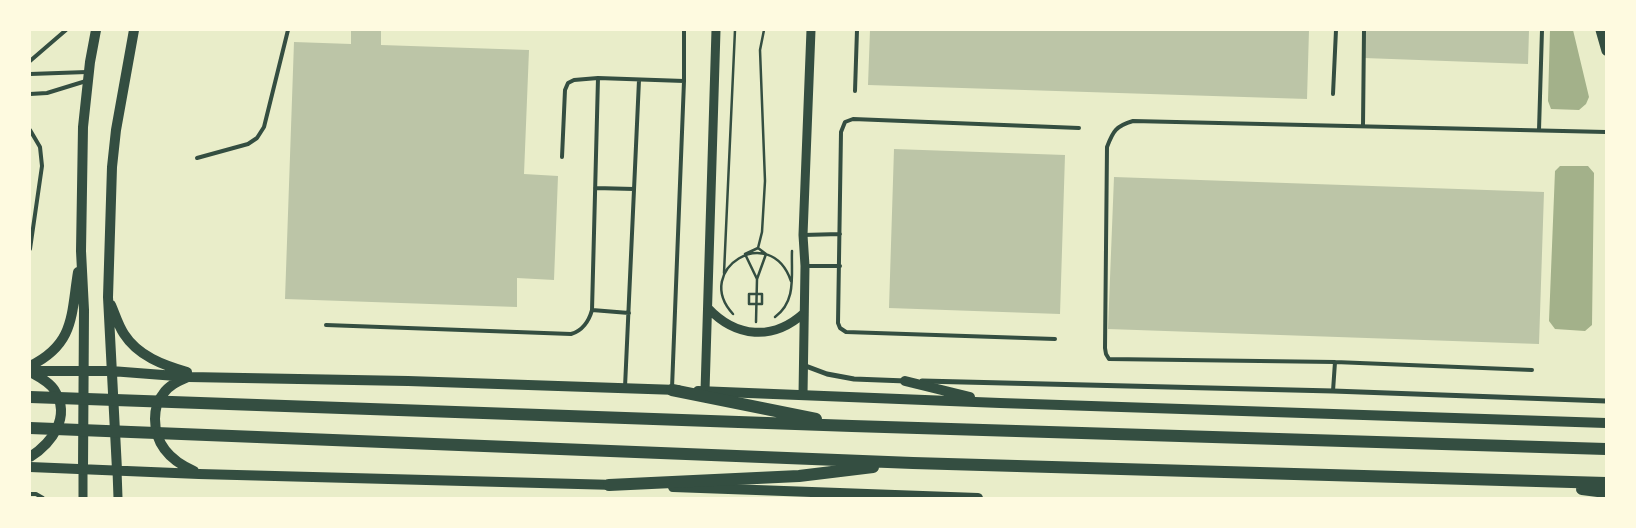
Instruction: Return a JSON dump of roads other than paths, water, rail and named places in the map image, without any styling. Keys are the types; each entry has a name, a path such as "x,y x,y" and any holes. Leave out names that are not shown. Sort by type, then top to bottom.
{"highway":[{"path":"672,390 852,426"},
{"path":"30,397 852,426 1606,449"},
{"path":"30,428 913,462 1606,483"},
{"path":"609,485 799,476 913,462"},
{"path":"1512,479 1606,492"}],"main road":[{"path":"83,469 84,310 81,251 83,127 96,30"},
{"path":"117,470 108,297 112,167 116,130 134,30"},
{"path":"30,366 56,350 66,333 81,251"},
{"path":"108,297 122,332 136,349 158,362 202,377"},
{"path":"30,372 84,371 189,377 408,381 1606,423"},
{"path":"30,372 55,390 61,412 55,434 48,443 30,457"},
{"path":"189,377 175,383 163,393 158,401 155,423 160,445 184,467 198,474"},
{"path":"906,381 1000,403"},
{"path":"30,467 198,474 609,485 978,498"}],"street":[{"path":"704,391 716,30"},
{"path":"803,394 804,235 811,30"},
{"path":"1600,30 1606,51"},
{"path":"708,308 729,326 756,332 769,332 782,328 794,322 804,313"},
{"path":"804,365 827,374 854,379 1333,391 1606,401"},
{"path":"83,469 83,498"},
{"path":"117,470 118,498"}],"lane":[{"path":"30,61 66,30"},
{"path":"197,158 248,144 257,138 264,127 288,30"},
{"path":"672,390 684,81 684,30"},
{"path":"855,91 856,30"},
{"path":"1333,94 1336,30"},
{"path":"1363,126 1364,30"},
{"path":"1539,130 1542,30"},
{"path":"30,74 89,76"},
{"path":"30,94 47,94 89,76"},
{"path":"562,157 565,90 568,83 574,80 598,78 684,81"},
{"path":"326,325 571,334 578,331 590,317 592,310 598,78"},
{"path":"625,389 639,80"},
{"path":"1055,339 846,332 840,328 838,323 841,127 848,120 1079,128"},
{"path":"1532,370 1335,362 1109,359 1105,348 1108,147 1115,129 1121,124 1133,120 1606,132"},
{"path":"30,130 40,147 42,166 30,248"},
{"path":"595,188 634,189"},
{"path":"804,235 840,234"},
{"path":"805,266 840,266"},
{"path":"592,310 629,313"},
{"path":"1333,391 1335,362"},
{"path":"30,494 36,494 43,498"}]}
